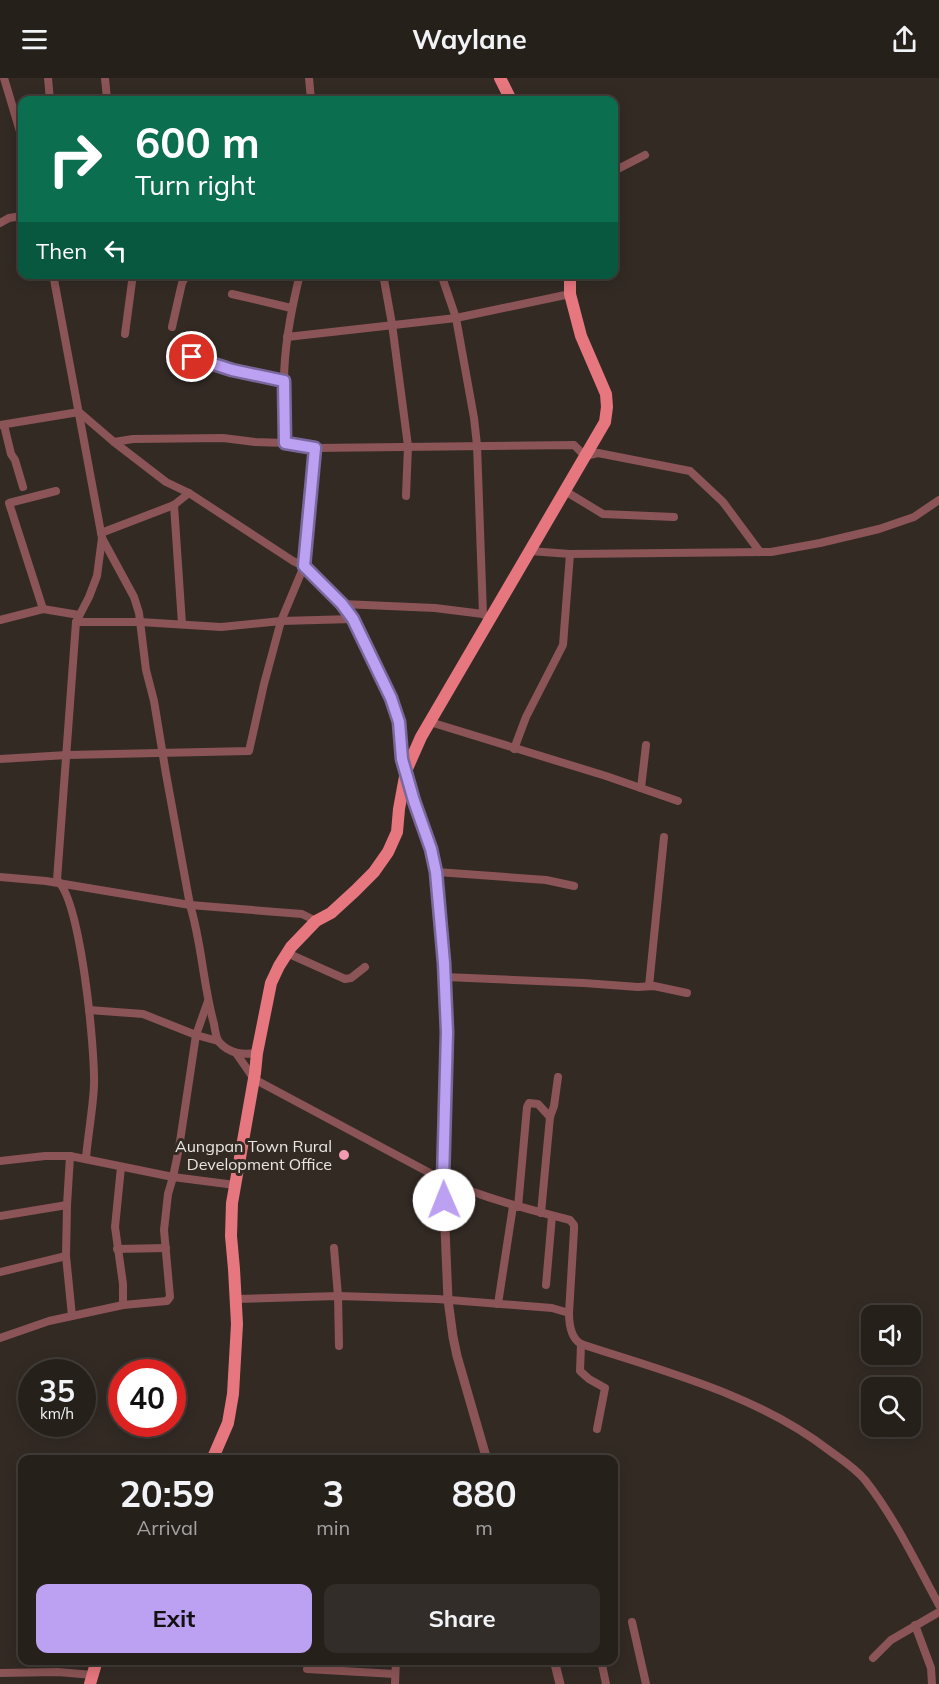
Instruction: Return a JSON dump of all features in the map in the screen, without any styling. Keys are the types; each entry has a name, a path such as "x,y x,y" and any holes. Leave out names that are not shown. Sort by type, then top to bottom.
{"main road":[{"path":"500,78 509,96"},
{"path":"214,1455 228,1423 233,1394 237,1324 231,1236 232,1203 271,983 287,954 316,921 331,913 355,891 374,872 388,852 397,832 406,771 421,737 487,616 530,551 605,422 606,394 581,336 570,294 570,279"},
{"path":"92,1680 96,1665"}],"street":[{"path":"4,78 18,125"},
{"path":"48,78 50,96"},
{"path":"105,78 107,96"},
{"path":"309,78 311,96"},
{"path":"618,169 645,154"},
{"path":"0,222 18,217"},
{"path":"54,279 102,535 134,597 141,622 146,670 154,701 190,905 196,924 208,999 218,1041"},
{"path":"125,334 132,279"},
{"path":"172,327 184,279"},
{"path":"285,443 284,381 287,337 291,308 299,279"},
{"path":"384,279 408,446 406,496"},
{"path":"342,604 435,608 487,616 474,418 456,318 443,279"},
{"path":"232,294 291,308"},
{"path":"287,337 456,318 570,294"},
{"path":"192,357 232,370 284,381"},
{"path":"23,486 2,425 79,412"},
{"path":"79,412 166,482 189,493 292,561 304,566 342,604 353,619 391,698 399,722 402,759 431,849 436,872 447,1032 443,1180 448,1300 457,1356 487,1455"},
{"path":"114,442 133,439 222,438 315,448 574,446 585,456 598,453 690,471 723,502 760,552"},
{"path":"0,759 67,755 249,751 281,621 304,566 315,448"},
{"path":"43,609 9,503 56,491"},
{"path":"565,491 603,514 674,517"},
{"path":"102,535 174,506 189,493"},
{"path":"530,551 570,554 771,552 879,529 914,517 939,500"},
{"path":"174,506 182,624"},
{"path":"86,1158 94,1085 88,992 72,911 62,884 57,880 78,619 97,576 102,535"},
{"path":"514,749 526,717 563,645 570,554"},
{"path":"0,620 43,609 78,619 221,627 281,621 353,619"},
{"path":"430,722 678,801"},
{"path":"641,788 646,745"},
{"path":"650,986 664,837"},
{"path":"436,872 546,879 574,886"},
{"path":"0,878 46,881 190,905 302,914 316,921"},
{"path":"287,954 345,979 351,978 365,967"},
{"path":"445,977 650,986 687,993"},
{"path":"0,1338 49,1321 123,1305 167,1301 171,1298 164,1230 165,1218 196,1035 208,999"},
{"path":"89,1010 143,1014 196,1035 218,1041 236,1053 244,1055 257,1053"},
{"path":"236,1053 254,1079 443,1180 515,1207 570,1220 574,1225 569,1313 572,1336 576,1341 739,1397 807,1433 854,1469 864,1480 892,1521 939,1605"},
{"path":"541,1213 550,1117 558,1077"},
{"path":"498,1304 515,1207 526,1107 529,1103 538,1104 550,1117"},
{"path":"70,1156 66,1256 72,1316"},
{"path":"0,1161 70,1156 173,1177 235,1185"},
{"path":"121,1167 115,1227 123,1284 123,1305"},
{"path":"0,1216 67,1204"},
{"path":"546,1285 552,1216"},
{"path":"117,1249 166,1248"},
{"path":"334,1248 339,1346"},
{"path":"0,1272 66,1256"},
{"path":"236,1299 338,1296 448,1300 552,1308 569,1313"},
{"path":"581,1344 580,1371 605,1388 597,1429"},
{"path":"873,1658 891,1640 939,1612"},
{"path":"632,1622 646,1684"},
{"path":"915,1625 931,1668 932,1684"},
{"path":"351,1665 351,1672"},
{"path":"395,1684 396,1665"},
{"path":"555,1665 560,1684"},
{"path":"602,1665 606,1684"},
{"path":"307,1669 395,1674"},
{"path":"0,1673 58,1672 92,1680"}],"place":[{"name":"Aungpan Town Rural Development Office","path":"344,1155"}],"route":[{"path":"192,357 232,370 284,381 285,443 315,448 304,566 342,604 353,619 391,698 399,722 402,759 431,849 436,872 447,1032 444,1200"}]}
